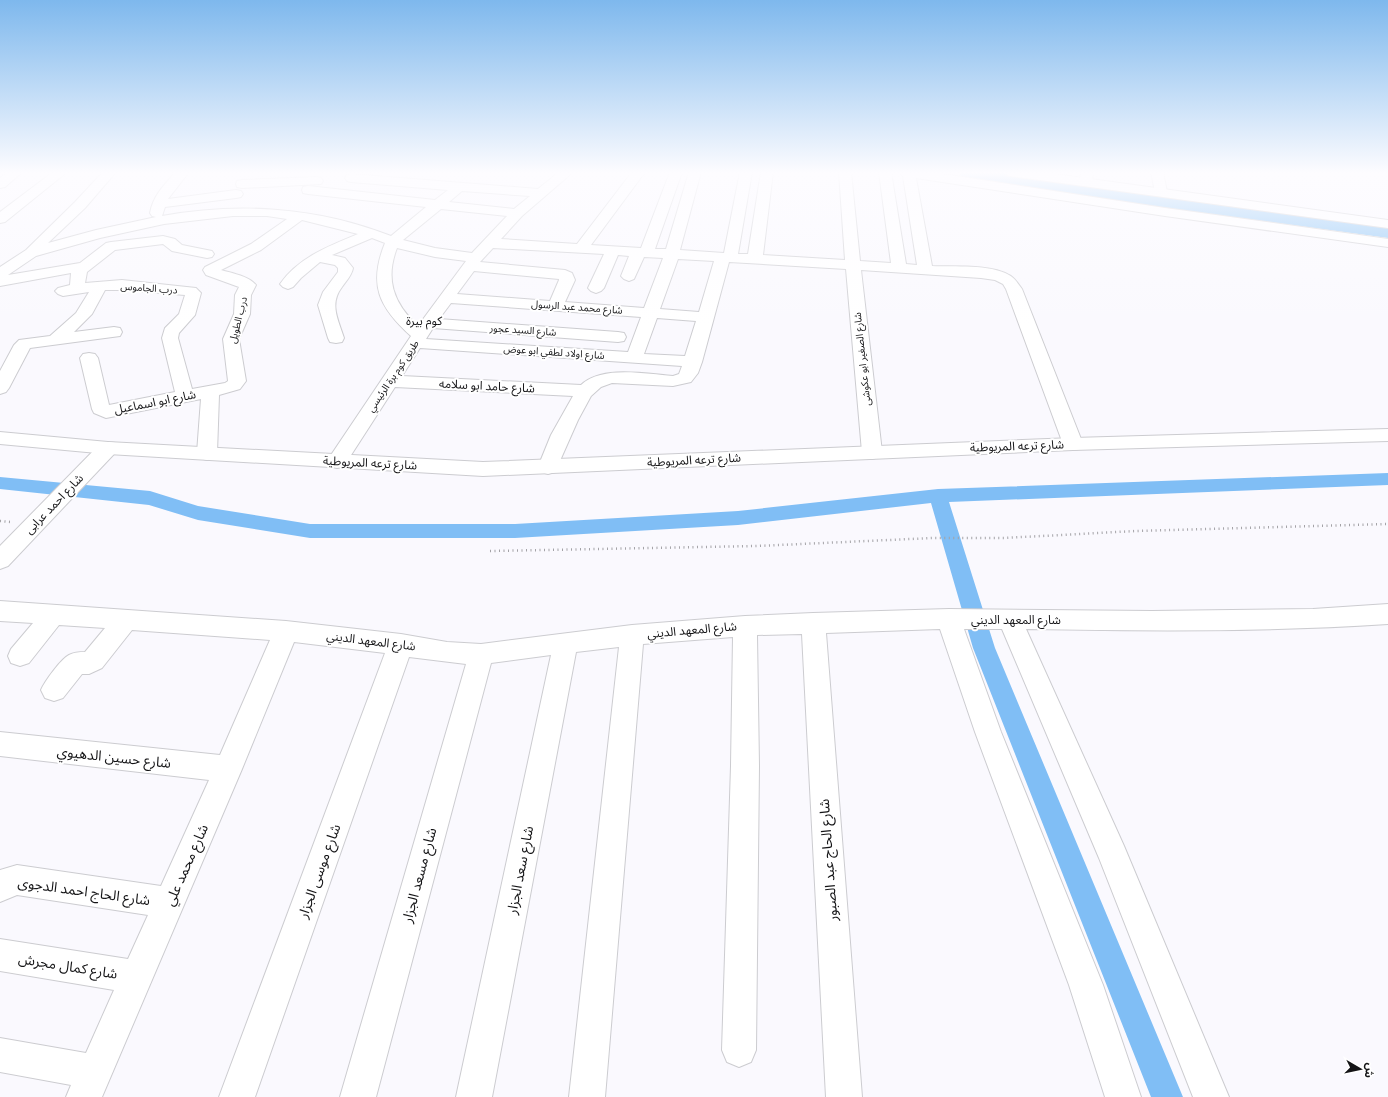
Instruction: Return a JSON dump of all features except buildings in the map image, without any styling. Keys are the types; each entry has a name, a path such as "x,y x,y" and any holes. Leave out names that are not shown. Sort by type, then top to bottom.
{"street":[{"path":"0,274 31,253 61,223"},
{"path":"31,253 95,235 151,223"},
{"name":"درب الطويل","path":"236,383 231,340 242,314 243,295 248,285 238,280 211,272 210,270 259,244 279,223"},
{"path":"339,223 371,233 392,242 474,262 565,275 568,278 554,306"},
{"path":"415,223 392,242 384,265 383,277 389,301 396,313 421,334"},
{"name":"طريق كوم برة الرئيسي","path":"337,461 421,334 474,262 489,243 508,223"},
{"path":"581,249 600,223"},
{"path":"628,276 642,252 654,223"},
{"path":"634,358 672,254 681,223"},
{"path":"548,467 555,445 566,423 586,391 592,385 602,379 612,378 673,381 685,378 689,373 726,257 734,223"},
{"path":"756,259 761,223"},
{"name":"شارع الصغير ابو عكوشى","path":"849,223 872,452"},
{"path":"892,223 899,268"},
{"path":"916,223 925,270"},
{"path":"1248,223 1388,242"},
{"path":"288,284 300,269 319,258 371,233"},
{"path":"0,281 83,267 109,247 117,245 163,240 170,242 177,248 207,254"},
{"path":"489,243 992,274 1011,283 1073,444"},
{"path":"596,288 613,251"},
{"path":"319,258 340,261 346,268 346,272 326,300 326,305 336,338"},
{"path":"39,275 47,262"},
{"name":"درب الجاموس","path":"83,267 70,290 99,286 137,286 191,291 193,293 187,315 171,332 170,338 185,396"},
{"path":"56,339 85,315 91,306 99,286"},
{"name":"شارع محمد عبد الرسول","path":"447,298 706,317"},
{"path":"0,388 5,369 22,346 30,342 114,332"},
{"name":"شارع السيد عجور","path":"421,334 618,337"},
{"name":"شارع اولاد لطفي ابو عوض","path":"421,334 634,358 693,362"},
{"name":"شارع ابو اسماعيل","path":"89,358 102,411 110,412 230,387 236,383"},
{"name":"شارع حامد ابو سلامه","path":"389,381 586,391"},
{"path":"207,453 210,391"},
{"name":"شارع ترعه المريوطية","path":"0,438 108,448 482,468 548,467 1073,444 1388,435"},
{"name":"شارع احمد عرابى","path":"2,558 108,448"},
{"name":"شارع المعهد الديني","path":"0,611 286,631 401,644 447,652 481,654 632,635 745,626 813,623 948,619 1313,619 1388,614"},
{"path":"20,656 53,614"},
{"path":"948,619 988,732 1086,985 1123,1097"},
{"path":"1009,619 1066,743 1181,1018 1211,1097"},
{"path":"54,690 76,662 89,663 94,661 126,620"},
{"name":"شارع الحاج عبد الصبور","path":"813,623 844,1097"},
{"path":"740,1050 745,766 745,626"},
{"name":"شارع محمد علي","path":"89,1085 228,769 286,631"},
{"path":"587,1097 632,635"},
{"name":"شارع سعد الجزار","path":"474,1097 566,643"},
{"name":"شارع موسى الجزار","path":"237,1097 401,644"},
{"name":"شارع مسعد الجزار","path":"358,1097 481,654"},
{"name":"شارع حسين الدهيوي","path":"0,744 228,769"},
{"name":"شارع الحاج احمد الدجوى","path":"0,887 7,882 17,880 169,903"},
{"name":"شارع كمال مجرش","path":"0,955 136,977"},
{"path":"0,1054 89,1085"}],"path":[{"path":"490,551 757,546 933,538 1004,538 1144,531 1388,524"}],"waterway":[{"path":"1323,223 1388,232"},
{"path":"938,496 1388,479"},
{"path":"0,483 150,498 198,513 310,531 515,531 738,518 938,496"},
{"path":"938,496 984,648 1167,1097"}],"district":[{"name":"كوم بيرة","path":"424,321"}]}
